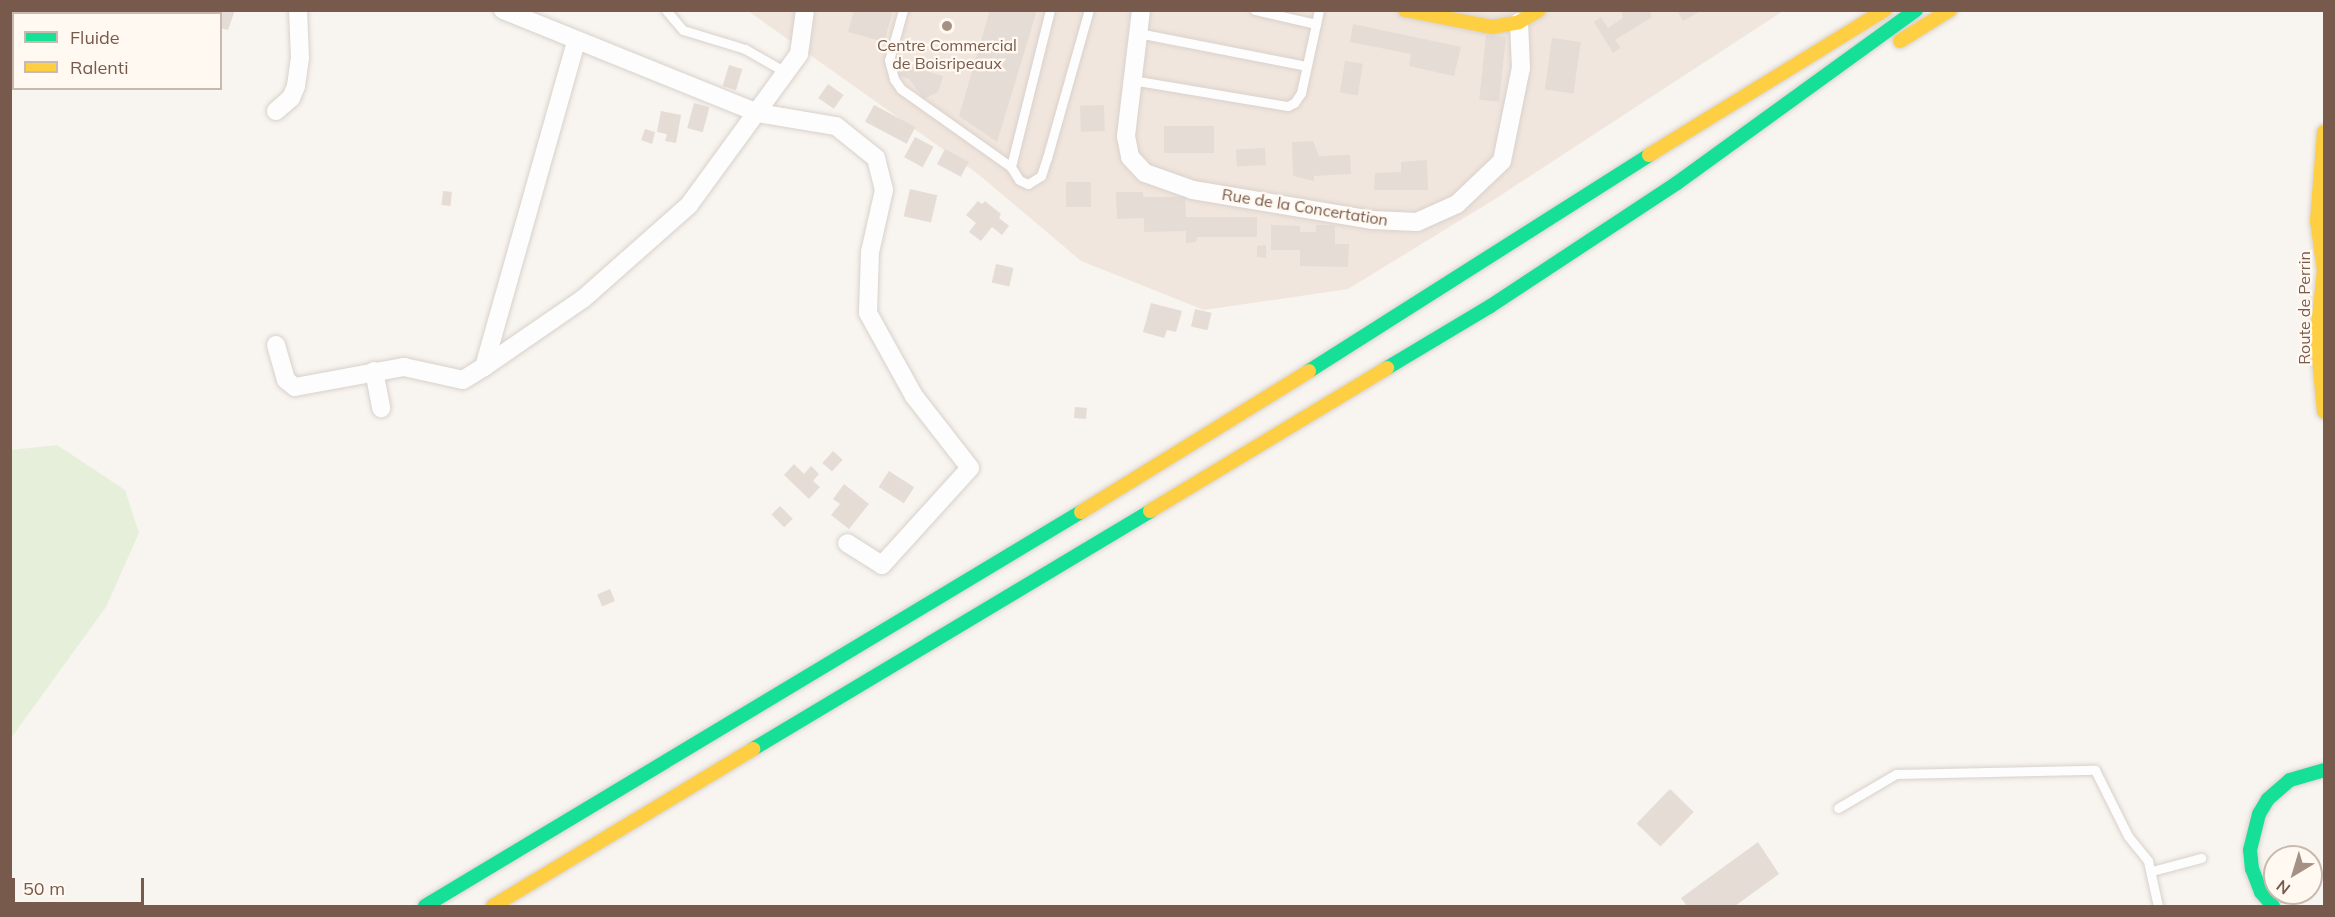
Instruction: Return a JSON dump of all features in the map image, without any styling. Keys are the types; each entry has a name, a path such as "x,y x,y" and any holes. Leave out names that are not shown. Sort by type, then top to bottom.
{"main road":[{"path":"1405,10 1492,27 1519,22 1539,10"},
{"path":"1710,120 1856,10"},
{"path":"425,906 1116,491 1462,275 1616,174 1710,120 1885,10"},
{"path":"493,906 1489,307 1734,141 1916,10"},
{"path":"1734,141 1950,10"},
{"name":"Route de Perrin","path":"2325,132 2318,175 2317,221 2324,270 2318,336 2325,412"},
{"path":"2273,906 2261,892 2252,869 2250,850 2259,814 2268,800 2290,780 2325,770"}],"street":[{"path":"276,111 291,98 296,86 300,58 298,10"},
{"path":"503,10 758,113 836,126 876,158 884,190 870,252 868,313 914,396 970,468 882,566 847,543"},
{"path":"276,345 286,380 295,387 374,370 414,366 463,380 484,368 584,298 635,256 689,205 799,54 805,10"},
{"name":"Rue de la Concertation","path":"1140,10 1130,86 1127,149 1136,166 1157,180 1193,190 1372,220 1418,222 1457,204 1502,161 1507,151 1521,68 1519,22"},
{"path":"484,368 576,41"},
{"path":"374,370 381,408"}],"lane":[{"path":"666,10 683,30 745,49 787,73"},
{"path":"903,10 889,60 894,79 901,88 1011,167 1019,180 1028,184 1041,176 1089,10"},
{"path":"1011,167 1050,10"},
{"path":"1255,10 1316,24"},
{"path":"1130,86 1288,105 1301,93 1319,10"},
{"path":"1138,33 1306,66"},
{"path":"1838,808 1896,774 2096,770 2128,836 2148,861 2158,906"},
{"path":"2152,871 2201,858"}],"shaded area":[{"path":"748,11 1783,11 1495,199 1348,289 1204,310 1081,261 978,174"}],"green space":[{"path":"57,445 125,490 139,533 106,607 11,738 11,450"}],"building":[{"path":"186,10 235,10 228,30 222,28 222,12 185,12"},
{"path":"854,10 893,10 884,42 848,32"},
{"path":"990,10 1037,10 997,142 959,116"},
{"path":"1621,10 1649,10 1652,17 1615,40 1621,48 1613,53 1594,22 1601,17 1608,28 1623,18"},
{"path":"1677,10 1698,10 1699,12 1683,21"},
{"path":"1353,24 1461,47 1454,76 1409,66 1411,54 1350,42"},
{"path":"1486,35 1506,37 1499,102 1479,100"},
{"path":"1552,38 1581,42 1573,94 1545,89"},
{"path":"1345,61 1363,64 1358,95 1340,93"},
{"path":"899,63 943,76 938,92 924,99 909,79 895,74"},
{"path":"729,65 742,69 736,90 723,86"},
{"path":"828,84 844,95 834,109 818,98"},
{"path":"694,103 709,107 703,132 687,128"},
{"path":"874,105 915,127 907,144 865,122"},
{"path":"1104,105 1105,131 1081,132 1080,106"},
{"path":"661,111 681,115 676,143 665,141 667,134 657,132"},
{"path":"1164,126 1214,126 1214,153 1164,153"},
{"path":"645,129 655,132 652,144 641,140"},
{"path":"915,137 934,147 923,167 904,157"},
{"path":"1313,141 1319,156 1350,155 1351,174 1314,176 1314,181 1293,176 1292,142"},
{"path":"1265,148 1266,165 1237,166 1236,150"},
{"path":"945,149 969,162 961,177 937,164"},
{"path":"1427,160 1428,190 1374,190 1375,173 1401,172 1401,162"},
{"path":"1066,182 1091,182 1091,207 1066,207"},
{"path":"910,189 937,195 931,223 904,216"},
{"path":"443,191 452,192 450,206 442,205"},
{"path":"1116,192 1143,192 1143,197 1185,197 1186,217 1257,217 1257,237 1197,237 1196,242 1186,243 1186,231 1144,232 1144,218 1117,219"},
{"path":"978,201 982,204 985,201 1001,214 999,218 1009,226 1002,235 992,227 981,241 969,232 976,223 966,215"},
{"path":"1271,225 1300,226 1300,232 1316,232 1316,225 1335,225 1335,244 1349,244 1348,267 1300,266 1300,250 1271,250"},
{"path":"1266,245 1266,258 1257,257 1257,246"},
{"path":"996,264 1014,268 1009,287 992,283"},
{"path":"1151,303 1182,311 1176,332 1167,330 1164,338 1143,332"},
{"path":"1195,309 1212,313 1208,330 1191,327"},
{"path":"1075,407 1087,408 1086,419 1074,418"},
{"path":"833,451 843,460 832,472 822,463"},
{"path":"794,464 804,474 811,466 819,474 813,481 820,487 809,499 784,475"},
{"path":"889,471 914,487 904,503 879,487"},
{"path":"844,484 869,504 849,529 831,515 840,504 833,499"},
{"path":"780,506 793,519 784,527 772,514"},
{"path":"610,589 615,601 602,606 597,594"},
{"path":"1670,789 1694,812 1660,846 1637,824"},
{"path":"1758,842 1779,874 1735,906 1687,906 1681,898"}],"traffic: fast":[{"path":"1387,368 1489,307 1677,183 1916,10"},
{"path":"1309,371 1649,155"},
{"path":"753,749 1150,511"},
{"path":"425,906 1081,512"},
{"path":"2273,906 2261,892 2252,869 2250,850 2259,814 2268,799 2290,780 2324,770"}],"traffic: slow":[{"path":"1405,10 1492,27 1519,22 1539,10"},
{"path":"1649,155 1885,10"},
{"path":"1900,41 1950,10"},
{"path":"2324,132 2317,221 2324,270 2317,336 2324,412"},
{"path":"1150,511 1387,368"},
{"path":"1081,512 1309,371"},
{"path":"493,906 753,749"}],"place":[{"name":"Centre Commercial de Boisripeaux","path":"947,26"}]}
